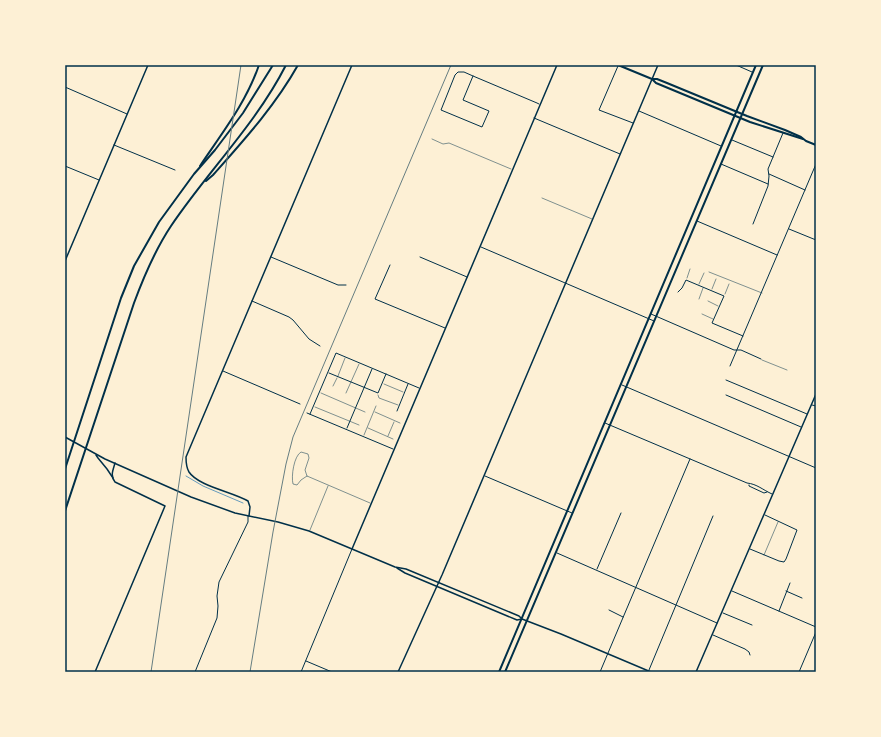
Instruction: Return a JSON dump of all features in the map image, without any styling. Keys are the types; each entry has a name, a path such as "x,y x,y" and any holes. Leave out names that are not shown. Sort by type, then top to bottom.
{"main road":[{"path":"65,469 121,298 134,266 159,222 238,110 248,93 259,65"},
{"path":"195,173 216,150 243,113 274,65"},
{"path":"212,174 261,106 286,65"},
{"path":"65,511 134,303 146,271 159,246 171,226 202,184 232,153 263,116 286,85 298,65"},
{"path":"618,65 785,130 816,145"},
{"path":"499,672 756,65"},
{"path":"505,672 763,65"},
{"path":"652,79 656,83 740,118 803,139"}],"street":[{"path":"65,259 148,65"},
{"path":"195,672 217,618 218,582 248,522 250,507 246,500 199,480 190,474 186,465 188,451 352,65"},
{"path":"300,672 557,65"},
{"path":"618,65 599,110 633,124"},
{"path":"398,672 439,583 658,65"},
{"path":"736,65 753,72"},
{"path":"473,76 463,100 489,111 482,127 441,110 455,75 458,72 464,72 540,104"},
{"path":"65,88 127,115"},
{"path":"639,111 722,146"},
{"path":"534,118 620,155"},
{"path":"753,224 768,184 768,169 784,132"},
{"path":"731,140 773,157"},
{"path":"114,146 175,170"},
{"path":"721,164 768,184"},
{"path":"730,366 762,294 816,164"},
{"path":"65,166 99,180"},
{"path":"769,174 806,190"},
{"path":"697,220 778,255"},
{"path":"789,229 816,240"},
{"path":"480,247 655,321"},
{"path":"270,257 338,285 346,285"},
{"path":"420,257 467,277"},
{"path":"390,265 375,299 445,328"},
{"path":"678,292 686,280 724,296 712,324 743,336"},
{"path":"252,301 289,317 309,339 320,346"},
{"path":"651,314 761,359"},
{"path":"310,414 336,353 420,388"},
{"path":"347,429 372,368"},
{"path":"222,371 300,404"},
{"path":"328,372 378,393 386,374"},
{"path":"726,380 807,414"},
{"path":"397,411 408,383"},
{"path":"620,385 816,468"},
{"path":"696,672 816,394"},
{"path":"726,395 802,428"},
{"path":"811,404 816,406"},
{"path":"307,413 394,449"},
{"path":"604,423 749,484 749,486 764,493 767,492 773,494"},
{"path":"65,438 96,455 184,494 248,516 309,531 395,567 437,587 517,620 522,619"},
{"path":"95,672 165,506 120,485 112,478 96,455"},
{"path":"600,672 690,459"},
{"path":"112,478 112,473 116,464"},
{"path":"484,476 572,513"},
{"path":"749,484 755,484 765,489 767,492"},
{"path":"596,570 621,513"},
{"path":"749,548 784,562 786,559 797,530 764,515"},
{"path":"648,671 713,516"},
{"path":"556,552 717,623"},
{"path":"395,567 406,569 651,672"},
{"path":"779,611 790,582"},
{"path":"731,591 816,627"},
{"path":"786,591 802,598"},
{"path":"609,610 624,617"},
{"path":"722,612 752,625"},
{"path":"799,672 816,632"},
{"path":"712,635 745,649 750,655"},
{"path":"305,660 332,672"}],"lane":[{"path":"432,139 443,144 449,143 512,170"},
{"path":"542,198 593,220"},
{"path":"686,280 690,269"},
{"path":"709,272 762,294"},
{"path":"699,285 704,274"},
{"path":"711,290 716,279"},
{"path":"724,296 729,284"},
{"path":"699,299 704,287"},
{"path":"708,301 720,306"},
{"path":"702,314 714,319"},
{"path":"333,386 346,357"},
{"path":"761,359 787,370"},
{"path":"346,393 359,362"},
{"path":"382,383 405,392"},
{"path":"320,393 365,412"},
{"path":"378,393 379,398 399,406"},
{"path":"314,406 359,425"},
{"path":"364,436 376,406"},
{"path":"374,412 400,423"},
{"path":"387,436 394,420"},
{"path":"367,428 392,439"},
{"path":"307,476 300,480 297,485 294,485 292,482 297,457 301,452 308,454 309,458 305,470 307,476 371,503"},
{"path":"309,531 328,485"},
{"path":"764,555 779,521"}],"waterway":[{"path":"186,476 203,486 243,503"}],"tram line":[{"path":"250,672 273,532 286,464 293,437 451,65"}],"railway":[{"path":"151,672 241,65"}]}
